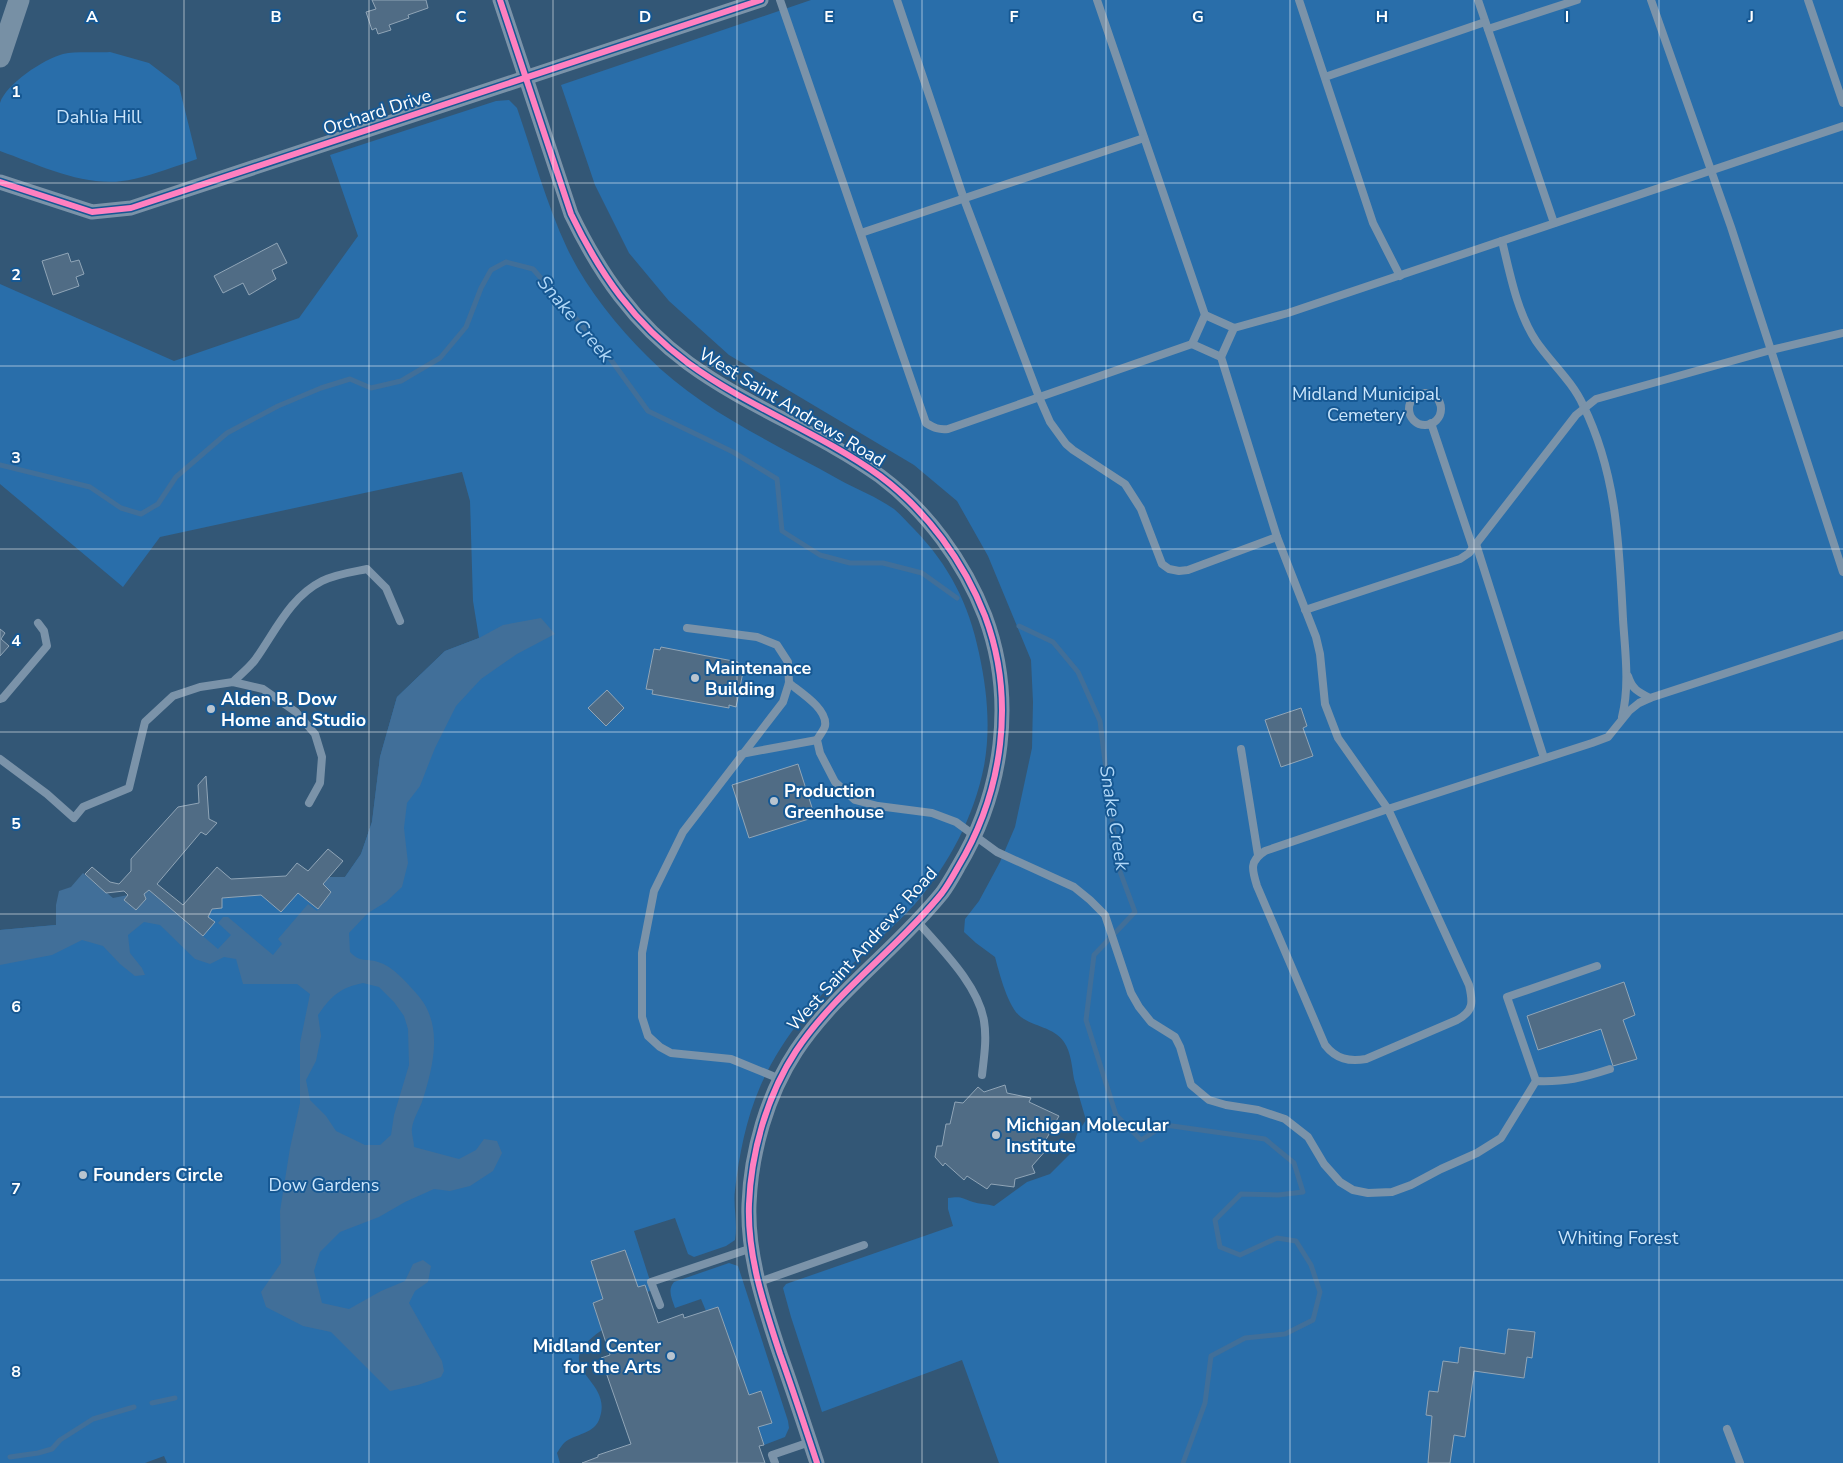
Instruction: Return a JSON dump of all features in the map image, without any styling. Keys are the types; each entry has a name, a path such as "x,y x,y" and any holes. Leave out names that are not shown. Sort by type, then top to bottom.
{"street":[{"path":"0,57 19,0"},
{"name":"West Saint Andrews Road","path":"500,0 570,214 604,276 630,310 660,340 685,361 714,382 857,461 881,477 904,496 931,524 957,562 984,616 995,648 1002,685 1003,716 1000,747 990,797 976,836 944,890 917,921 836,1002 796,1052 780,1079 768,1108 760,1138 753,1171 749,1205 752,1248 771,1326 817,1463"},
{"name":"Orchard Drive","path":"0,182 92,212 131,208 761,0"}],"lane":[{"path":"780,0 926,423 933,428 948,430 1192,344 1221,357"},
{"path":"897,0 964,199 1050,422 1066,444 1125,484 1141,509 1162,564 1169,569 1179,572 1188,570 1277,537"},
{"path":"1097,0 1205,315 1192,344"},
{"path":"1299,0 1373,223 1400,276"},
{"path":"1478,0 1554,224"},
{"path":"1325,77 1486,26 1577,0"},
{"path":"1651,0 1771,350 1843,572"},
{"path":"1808,0 1843,103"},
{"path":"1205,315 1234,328 1288,313 1843,126"},
{"path":"861,233 1144,138"},
{"path":"1502,241 1515,291 1528,326 1544,352 1579,396 1604,462 1616,512 1626,670 1626,700 1621,721"},
{"path":"1234,328 1221,357 1277,537 1316,638 1321,661 1325,704 1338,738 1388,808 1469,985 1471,996 1471,1007 1467,1015 1457,1020 1366,1058 1357,1060 1340,1058 1325,1045 1253,873 1253,863 1258,855 1388,808 1608,737 1629,711 1639,703 1650,698 1843,635"},
{"path":"1306,610 1460,559 1474,546 1576,415 1596,399 1771,350 1843,333"},
{"path":"1429,393 1438,401 1439,416 1431,423 1424,424 1412,418 1409,406 1412,399 1417,395 1429,393"},
{"path":"1431,423 1544,758"},
{"path":"233,682 254,662 281,619 302,594 322,581 367,569 386,588 400,621"},
{"path":"0,699 3,698 47,646 44,631 38,623"},
{"path":"687,628 757,636 777,646 788,662 789,683 783,702 741,754 683,832 654,891 642,953 642,1017 648,1036 660,1047 671,1053 731,1059 780,1079"},
{"path":"1626,670 1631,685 1638,692 1650,698"},
{"path":"0,759 47,794 74,818 83,807 129,788 145,722 173,696 200,687 233,682 264,689 296,712 316,734 322,757 320,783 309,803"},
{"path":"789,683 814,704 824,716 825,726 817,740 820,753 835,782 855,800 878,806 932,813 956,822 1005,856 1074,888 1090,900 1105,915 1131,993 1151,1022 1175,1037 1192,1085 1209,1100 1258,1110 1285,1119 1308,1136 1324,1164 1340,1182 1353,1190 1368,1193 1392,1192 1411,1186 1441,1169 1477,1153 1501,1138 1536,1081"},
{"path":"741,754 817,740"},
{"path":"1240,749 1258,855"},
{"path":"917,921 954,964 975,994 984,1018 986,1038 982,1075"},
{"path":"1536,1081 1507,997 1597,966"},
{"path":"1536,1081 1569,1080 1610,1069"},
{"path":"759,1282 864,1244"},
{"path":"660,1305 651,1282 752,1248"},
{"path":"1727,1429 1740,1463"},
{"path":"775,1463 772,1455 810,1442"}],"green space":[{"name":"Midland Municipal Cemetery","path":"811,0 1843,0 1843,1463 999,1463 962,1360 822,1412 791,1317 783,1288 786,1284 953,1226 948,1209 948,1198 959,1197 975,1203 994,1206 1027,1182 1050,1174 1070,1154 1077,1134 1086,1120 1074,1079 1070,1055 1064,1042 1055,1033 1026,1020 1016,1012 1005,989 995,957 964,932 965,919 979,901 1000,862 1015,827 1032,748 1033,702 1031,660 988,556 957,501 914,465 729,355 669,301 629,253 595,185 561,85"},
{"name":"Dahlia Hill","path":"110,52 149,63 179,86 197,159 134,179 117,182 83,179 66,175 0,151 0,103 18,80 46,61 63,54"},
{"name":"Dow Gardens","path":"509,100 517,108 540,178 567,248 592,292 635,344 668,375 713,409 894,509 938,557 947,571 970,618 979,653 986,695 988,723 984,766 980,785 967,822 939,873 915,904 822,994 787,1038 768,1070 751,1112 741,1151 735,1196 735,1240 726,1246 694,1257 688,1254 675,1218 634,1231 653,1290 647,1292 645,1285 638,1287 625,1250 591,1261 603,1299 593,1303 602,1330 586,1343 579,1354 580,1364 584,1373 598,1392 601,1403 600,1417 594,1427 563,1444 557,1453 560,1463 167,1463 164,1456 145,1463 0,1463 0,930 56,925 56,905 124,900 136,910 146,899 144,894 149,890 203,936 214,922 208,917 212,909 222,908 222,898 261,895 281,912 298,893 318,909 345,877 361,854 372,822 380,757 397,697 445,651 479,638 473,601 470,501 462,472 160,537 123,587 0,484 0,284 174,361 299,318 358,236 330,155 496,101"},
{"path":"729,1263 738,1266 788,1421 789,1428 785,1437 764,1445 758,1427 772,1422 761,1391 749,1395 718,1307 706,1311 701,1299 675,1308 671,1295 671,1288 674,1282"}],"shaded area":[{"path":"541,618 555,634 517,654 481,679 456,706 435,748 420,786 407,803 404,828 408,863 402,887 386,902 368,913 349,933 350,952 357,958 384,964 404,979 425,1005 431,1018 434,1032 433,1060 422,1102 413,1125 414,1147 459,1159 476,1150 484,1139 497,1141 502,1153 493,1171 470,1186 450,1191 434,1189 405,1202 379,1217 340,1232 320,1252 314,1271 322,1303 349,1309 381,1291 405,1281 413,1264 423,1260 431,1266 428,1282 415,1291 409,1303 442,1361 444,1371 441,1377 418,1385 390,1391 331,1332 303,1326 266,1307 261,1292 281,1263 280,1211 290,1148 300,1103 300,1043 310,994 297,984 243,984 236,959 224,957 210,964 195,959 160,925 144,922 128,935 130,953 145,975 135,976 120,964 103,946 82,940 52,955 0,965 0,930 56,925 56,905 59,891 71,887 83,873 113,898 128,895 124,900 136,910 146,899 144,894 149,890 218,949 231,935 218,923 223,917 228,917 273,955 282,944 278,939 308,904 317,911 331,892 323,884 329,877 345,877 361,854 372,822 380,757 397,697 445,651 479,638 503,625","holes":["363,983 379,987 394,1002 404,1016 408,1029 409,1065 394,1115 391,1135 380,1145 365,1145 336,1131 326,1116 310,1100 306,1080 316,1061 321,1036 318,1015 323,1008 332,997 348,987"]}],"building":[{"path":"372,0 426,0 428,8 408,15 409,18 389,25 391,30 378,34 376,28 372,30 366,12 376,9"},
{"path":"277,243 287,263 272,270 276,279 249,295 243,283 223,293 214,276"},
{"path":"68,253 71,262 79,260 84,274 76,277 79,286 53,295 42,261"},
{"path":"0,629 5,633 1,639 9,646 0,656"},
{"name":"Maintenance Building","path":"661,647 738,662 737,666 744,667 736,707 729,705 729,708 652,694 653,690 646,689 654,649 660,650"},
{"path":"607,690 624,708 606,726 588,708"},
{"path":"1301,708 1307,726 1303,728 1313,756 1281,767 1265,720"},
{"name":"Production Greenhouse","path":"798,764 815,817 749,838 732,785"},
{"name":"Alden B. Dow Home and Studio","path":"206,776 209,819 217,823 206,835 201,832 157,884 183,905 217,867 231,879 286,876 297,863 308,871 328,849 343,861 323,884 331,892 318,909 298,893 281,912 261,895 222,898 222,908 212,909 208,917 215,922 203,936 149,890 144,894 146,899 136,910 124,900 128,895 124,891 106,893 85,874 92,867 110,882 119,884 131,871 131,859 178,807 199,803 198,785"},
{"path":"1624,982 1635,1015 1623,1020 1637,1059 1613,1066 1601,1029 1538,1050 1527,1016"},
{"name":"Michigan Molecular Institute","path":"1005,1085 1007,1093 1031,1098 1029,1102 1059,1116 1043,1145 1048,1148 1032,1166 1035,1173 1015,1179 1014,1187 991,1184 987,1189 967,1176 964,1180 945,1163 943,1166 935,1157 937,1146 942,1146 946,1124 950,1124 955,1102 963,1103 978,1087 984,1092"},
{"name":"Midland Center for the Arts","path":"625,1250 638,1287 645,1285 658,1323 683,1314 684,1318 718,1307 749,1395 761,1391 772,1423 758,1427 764,1445 759,1446 765,1463 582,1463 598,1457 598,1455 631,1444 601,1358 610,1355 593,1303 603,1299 591,1261"},
{"path":"1508,1329 1535,1332 1532,1358 1527,1357 1524,1378 1474,1371 1465,1437 1454,1435 1450,1463 1428,1463 1432,1416 1426,1415 1429,1391 1438,1392 1443,1361 1458,1363 1460,1347 1505,1354"}],"waterway":[{"name":"Snake Creek","path":"0,465 90,487 121,508 141,514 158,504 176,477 227,433 278,406 321,388 350,379 371,388 401,381 440,358 466,327 481,288 491,270 506,262 533,269 606,353 648,411 733,452 777,479 782,531 820,555 850,563 883,563 922,573 957,598"},
{"name":"Snake Creek","path":"1019,626 1053,642 1078,672 1100,721 1118,866 1135,912 1094,955 1086,1020 1116,1115 1141,1140 1165,1125 1265,1139 1294,1163 1303,1192 1278,1195 1241,1194 1215,1220 1220,1247 1240,1255 1277,1238 1296,1241 1311,1265 1320,1292 1313,1320 1285,1334 1245,1338 1211,1356 1205,1403 1183,1463"},
{"path":"152,1403 175,1398"},
{"path":"10,1457 52,1449 60,1440 93,1419 134,1407"}],"cycle path":[{"path":"500,0 571,214 594,257 620,296 651,331 688,363 735,393 857,461 880,476 913,505 942,539 966,576 985,616 995,648 1002,712 1000,744 986,808 973,838 942,893 906,933 829,1009 796,1051 769,1105 757,1144 750,1184 749,1204 749,1223 754,1261 768,1317 817,1463"},
{"path":"0,182 92,212 131,208 761,0"}],"place":[{"name":"Maintenance Building","path":"695,678"},
{"name":"Alden B. Dow Home and Studio","path":"211,709"},
{"name":"Production Greenhouse","path":"774,801"},
{"name":"Michigan Molecular Institute","path":"996,1135"},
{"name":"Founders Circle","path":"83,1175"},
{"name":"Midland Center for the Arts","path":"671,1356"}],"park label":[{"name":"Whiting Forest","path":"1618,1238"}]}
